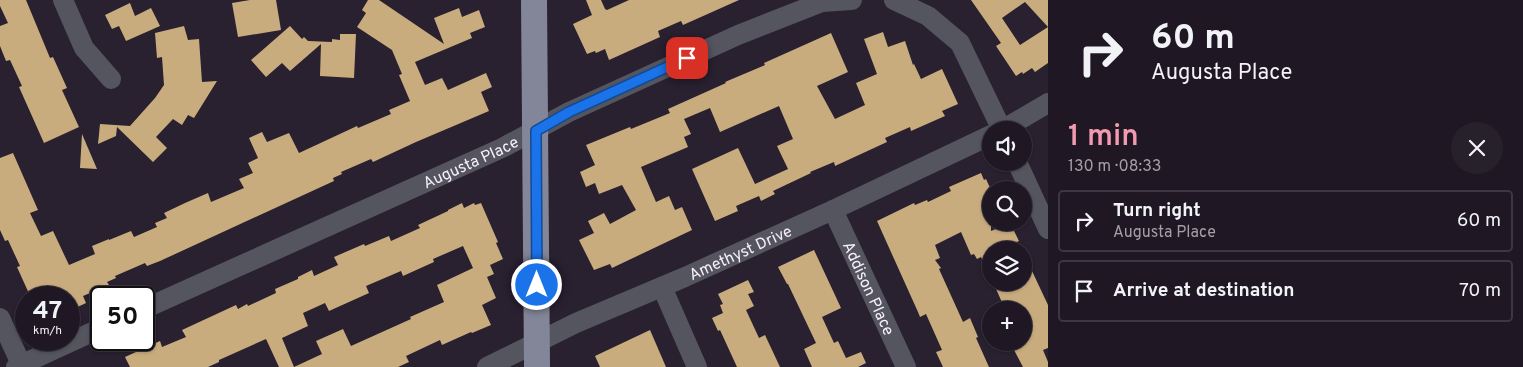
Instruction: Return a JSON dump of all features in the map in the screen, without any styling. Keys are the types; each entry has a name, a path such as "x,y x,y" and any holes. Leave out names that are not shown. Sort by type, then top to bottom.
{"main road":[{"path":"534,0 537,355"}],"street":[{"path":"63,0 84,48 111,79"},
{"name":"Augusta Place","path":"155,304 502,148 569,112 738,35 822,2 852,0"},
{"path":"894,0 928,16 960,43 998,121"},
{"path":"1017,121 1048,103"},
{"name":"Amethyst Drive","path":"487,367 537,355 576,323 662,287 833,210 982,139"},
{"path":"1021,171 1048,229"},
{"name":"Addison Place","path":"833,210 906,367"},
{"path":"662,287 697,367"},
{"path":"0,318 18,366 90,333"}],"building":[{"path":"0,0 26,0 50,58 53,57 67,88 62,90 79,127 44,143 19,87 22,86 10,60 6,61 0,46 0,26 8,23 0,6"},
{"path":"250,0 276,0 281,30 238,37 232,3"},
{"path":"368,0 379,0 444,44 434,18 459,8 462,17 479,10 485,27 470,33 472,38 415,62 425,85 442,78 448,90 486,73 492,87 481,92 489,111 373,162 371,159 341,172 342,174 333,178 334,181 160,261 147,266 145,263 115,276 116,278 107,282 109,285 90,286 90,293 83,296 86,303 80,306 80,286 26,286 17,267 20,266 8,240 5,241 0,230 0,158 13,153 38,210 30,213 41,236 53,231 69,265 95,254 92,246 131,231 134,237 157,227 155,223 167,218 164,213 185,203 208,193 211,202 244,188 239,179 253,173 248,163 258,158 249,138 262,132 267,142 289,133 299,153 357,126 358,128 391,114 389,110 410,101 399,75 402,74 392,50 357,27 366,13 362,10"},
{"path":"586,0 601,0 607,10 629,0 739,0 683,25 681,21 658,31 660,37 609,60 605,49 587,54 573,24 592,15"},
{"path":"971,0 1048,0 1048,27 1048,63 1035,72 1032,68 1016,76 996,46 1001,43","holes":["1025,2 1048,27 1020,45 1002,18"]},
{"path":"130,3 135,16 151,8 160,26 126,41 119,26 112,29 105,15"},
{"path":"184,26 188,40 199,39 202,82 217,81 194,118 188,115 182,125 173,119 156,137 167,148 153,162 117,127 116,136 98,144 100,124 130,126 164,85 162,57 157,58 155,33"},
{"path":"290,26 302,39 304,37 308,41 332,42 332,39 340,40 340,34 356,34 354,78 320,76 321,44 290,71 282,63 266,77 251,60"},
{"path":"883,32 888,47 905,41 913,65 921,79 942,69 958,104 942,111 945,116 911,131 910,127 885,138 887,142 835,166 834,162 810,172 773,191 775,194 761,201 759,196 736,206 738,211 715,221 692,169 738,148 755,184 788,169 777,146 793,139 779,106 720,132 710,108 684,119 691,134 684,137 688,147 641,167 656,202 669,196 675,210 682,207 692,230 612,268 610,264 594,270 579,240 594,233 588,221 604,213 610,224 636,210 622,185 599,194 595,183 586,187 580,172 595,165 586,145 670,113 668,109 831,33 848,72 817,86 835,119 865,105 856,83 877,74 864,39"},
{"path":"82,134 97,169 80,168"},
{"path":"981,173 984,180 986,179 987,181 982,181 982,231 1014,231 1019,241 982,241 982,259 981,257 977,259 974,254 971,255 961,232 935,245 940,258 935,260 941,268 939,269 963,322 970,318 978,337 976,338 989,367 943,367 936,352 942,350 926,314 920,317 877,221 914,203 915,205 927,200 928,202 951,191 949,187"},
{"path":"462,203 464,208 474,203 475,205 481,203 498,242 496,243 503,259 490,265 494,274 487,277 496,298 482,305 491,325 442,345 440,340 406,356 409,362 398,367 294,367 279,367 266,339 219,360 219,362 208,367 130,367 125,357 138,351 155,351 155,343 160,341 162,347 186,337 182,330 236,305 238,309 247,304 248,306 276,293 275,289 298,279 298,277 312,270 314,276 338,265 334,257 389,236 391,241 420,228 418,225","holes":["463,246 473,268 437,285 444,302 351,346 343,329 316,341 322,354 294,367 282,338 308,326 303,313 325,303 329,311 369,293 366,286 401,271 403,276 434,262 433,259"]},
{"path":"814,250 841,308 822,317 834,343 838,341 846,358 861,352 866,363 858,367 812,367 804,349 816,343 778,267"},
{"path":"1032,271 1048,305 1048,348 1043,350 1048,367 1023,367 1015,351 1032,351 1032,301 1001,301 997,291 1032,291"},
{"path":"748,280 754,292 748,294 754,306 746,310 759,338 765,335 780,367 737,367 720,330 718,331 712,318 723,313 720,305 723,304 718,294"},
{"path":"650,330 666,367 600,367 595,356"}],"route":[{"path":"537,285 536,131 569,112 687,58"}]}
